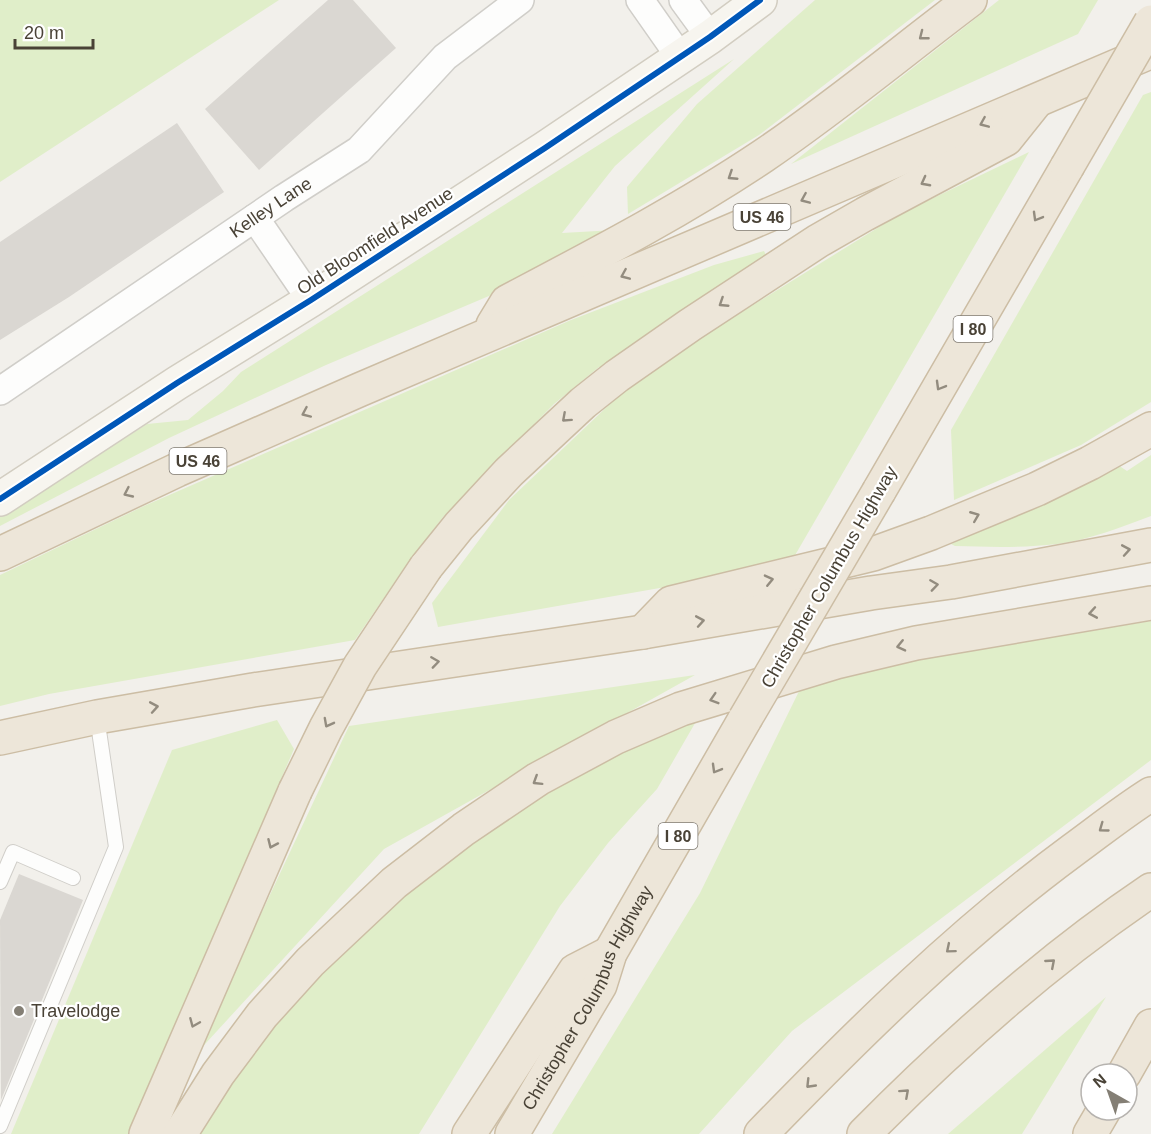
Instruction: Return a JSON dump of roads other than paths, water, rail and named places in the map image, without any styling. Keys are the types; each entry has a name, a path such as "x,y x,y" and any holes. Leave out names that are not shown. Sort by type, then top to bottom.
{"highway":[{"path":"487,334 507,302 661,220 747,166 813,120 970,0"},
{"name":"Christopher Columbus Highway","path":"512,1134 600,985 610,953 1151,22"},
{"name":"US 46","path":"0,554 177,470 487,334 1151,51"},
{"path":"146,1134 296,791 326,728 360,666 426,567 459,526 509,472 583,403 617,376 818,241 1006,139 1038,100"},
{"path":"643,632 671,603 873,554 931,533 1037,489 1151,429"},
{"path":"0,738 97,717 366,672 643,632 849,596 951,582 1151,545"},
{"path":"180,1134 218,1074 262,1015 310,962 394,883 464,829 538,779 616,737 681,709 836,662 916,643 1151,603"},
{"path":"761,1134 853,1039 940,957 1040,875 1151,794"},
{"path":"864,1134 898,1099 1058,958 1151,890"},
{"path":"469,1134 575,970 610,953"},
{"path":"1131,1062 1151,1026"}],"street":[{"name":"Kelley Lane","path":"0,391 359,150 446,57 520,0"},
{"path":"640,0 680,57"},
{"path":"683,0 710,37"},
{"name":"Old Bloomfield Avenue","path":"0,499 545,148 710,37 760,0"},
{"path":"255,218 312,300"}],"lane":[{"path":"0,1126 116,847 97,717"},
{"path":"0,882 13,852 73,878"}],"place":[{"name":"Travelodge","path":"19,1011"}]}
